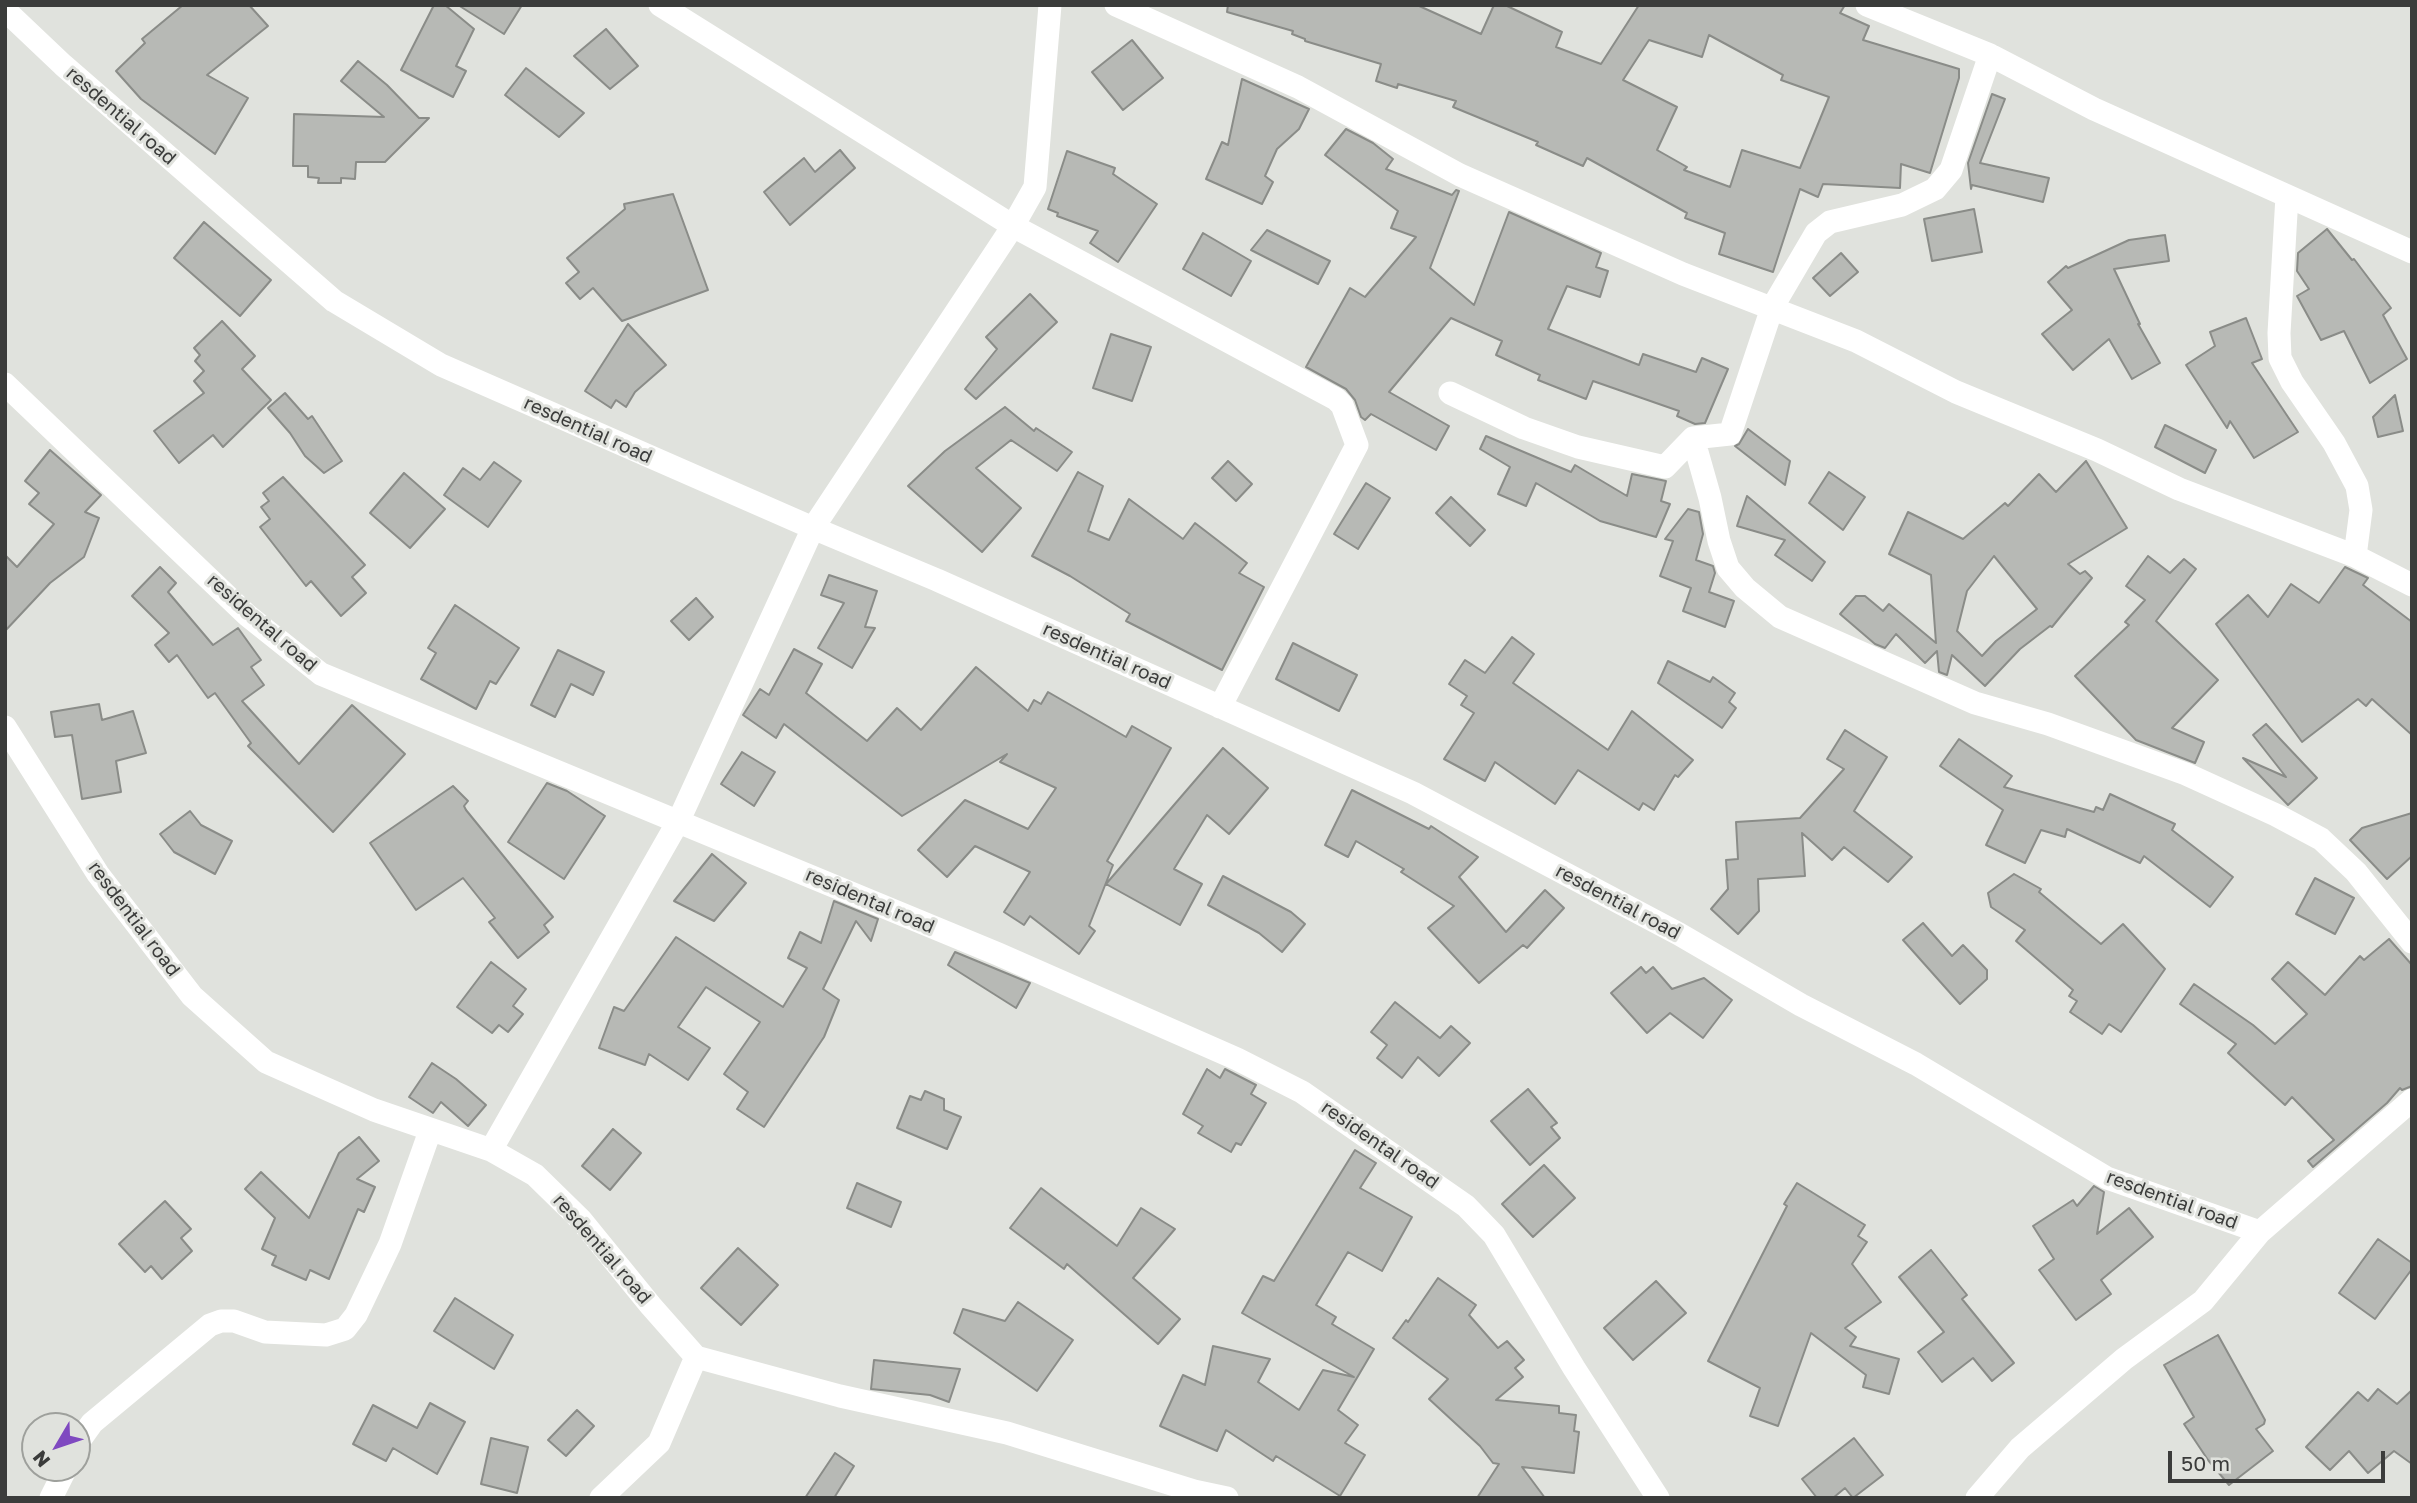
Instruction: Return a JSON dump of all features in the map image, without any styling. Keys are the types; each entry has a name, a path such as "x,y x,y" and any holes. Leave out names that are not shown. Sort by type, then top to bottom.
{"street":[{"path":"660,5 1013,226 1336,399 1342,405 1357,445 1220,707"},
{"path":"491,1150 679,820 813,528 1013,226 1035,187 1050,5"},
{"path":"1116,5 1298,87 1460,175 1684,274 1856,341 1956,392 2097,450 2179,489 2355,556 2412,585"},
{"path":"1867,5 1920,16 2094,109 2412,252"},
{"name":"resdential road","path":"5,10 63,65 334,301 441,365 937,580 1413,793 1667,928 1801,1005 1916,1063 2107,1178 2260,1232"},
{"path":"1450,393 1524,428 1578,447 1665,467 1693,438 1730,434 1772,308 1816,233 1830,222 1902,205 1935,189 1951,170 1990,55"},
{"path":"2287,196 2278,333 2280,358 2292,382 2334,443 2357,486 2361,510 2355,556"},
{"name":"residental road","path":"5,384 247,615 321,674 998,954 1237,1059 1302,1092 1360,1131 1466,1206 1494,1235 1658,1498"},
{"path":"1693,438 1728,568 1745,588 1780,617 1975,703 2048,724 2174,769 2276,815 2321,839 2356,872 2412,942"},
{"name":"resdential road","path":"5,727 98,874 192,996 265,1062 373,1110 491,1150 535,1175 581,1220 696,1357"},
{"name":"resdential road","path":"1977,1498 2020,1448 2124,1359 2203,1301 2260,1232 2412,1100"},
{"path":"91,1424 210,1325 221,1321 234,1321 265,1332 326,1335 345,1329 356,1315 390,1244 430,1131"},
{"path":"601,1498 659,1443 696,1357 840,1396 1007,1433 1194,1491 1227,1498"},
{"path":"51,1498 59,1482"}],"building":[{"path":"183,5 249,5 268,26 207,75 248,98 215,154 141,99 116,71 145,43 142,39"},
{"path":"434,5 445,5 474,29 456,66 466,71 453,97 401,70"},
{"path":"458,5 522,5 504,34"},
{"path":"1228,5 1417,5 1481,34 1494,5 1505,5 1562,32 1556,47 1601,64 1639,5 1845,5 1840,13 1869,26 1863,40 1959,69 1959,78 1930,173 1901,164 1900,188 1823,184 1818,197 1800,189 1773,272 1719,254 1725,233 1685,218 1687,213 1587,158 1583,166 1536,145 1538,142 1453,107 1456,101 1398,84 1397,88 1376,81 1381,64 1305,41 1292,34 1293,31 1227,12","holes":["1709,35 1783,75 1781,80 1829,97 1800,168 1742,150 1730,187 1684,170 1687,167 1657,150 1677,107 1623,80 1649,40 1702,57"]},
{"path":"606,29 638,66 610,89 574,56"},
{"path":"1132,40 1163,78 1123,110 1092,72"},
{"path":"358,61 387,85 419,118 429,118 385,162 356,162 355,179 341,178 341,183 318,183 319,178 308,177 308,166 293,166 294,114 384,117 341,81"},
{"path":"526,68 584,113 559,137 505,95"},
{"path":"1242,79 1309,109 1299,129 1277,149 1265,176 1273,182 1262,204 1206,179 1222,142 1228,145"},
{"path":"1992,94 2005,99 1980,163 2049,178 2043,202 1972,185 1971,189 1968,163"},
{"path":"1346,129 1373,143 1393,159 1386,169 1452,195 1456,190 1459,191 1430,268 1474,305 1509,212 1601,253 1596,267 1608,271 1600,297 1567,286 1548,329 1639,365 1643,354 1696,372 1702,358 1728,369 1705,423 1695,424 1677,416 1679,411 1593,381 1586,399 1538,380 1540,375 1496,355 1502,341 1451,318 1389,392 1449,426 1436,450 1371,414 1365,420 1361,417 1355,400 1346,389 1306,367 1350,288 1365,297 1416,237 1391,228 1398,211 1325,155"},
{"path":"840,150 855,168 790,225 764,192 804,158 815,172"},
{"path":"1067,151 1115,168 1113,174 1157,204 1118,262 1090,243 1098,231 1057,216 1058,213 1048,209"},
{"path":"673,194 708,290 622,321 593,288 580,299 566,283 579,272 567,258 625,209 624,204"},
{"path":"1974,209 1982,252 1932,261 1924,219"},
{"path":"204,222 271,280 240,316 174,258"},
{"path":"2327,229 2391,308 2383,315 2407,359 2370,383 2344,331 2321,340 2297,296 2309,289 2297,271 2298,253"},
{"path":"1267,230 1330,261 1318,284 1251,250"},
{"path":"1203,233 1251,261 1231,296 1183,269"},
{"path":"2165,235 2169,261 2114,269 2138,324 2160,363 2132,379 2109,339 2073,370 2042,334 2072,310 2048,282 2066,266 2068,268 2129,240"},
{"path":"1841,253 1858,272 1830,296 1813,278"},
{"path":"1030,294 1057,322 976,399 965,389 997,349 986,337"},
{"path":"2246,318 2262,359 2252,363 2298,432 2254,458 2230,421 2227,428 2186,365 2215,346 2210,332"},
{"path":"222,321 255,356 242,369 271,400 223,447 213,435 179,463 154,431 204,393 194,381 204,371 195,361 200,355 194,348"},
{"path":"628,324 666,365 635,392 626,407 616,400 611,408 585,391"},
{"path":"1111,334 1151,347 1132,401 1093,388"},
{"path":"285,393 308,419 312,416 342,461 324,473 305,456 290,433 268,408"},
{"path":"2395,395 2403,431 2378,437 2373,417"},
{"path":"1005,407 1034,431 1036,428 1072,452 1057,471 1011,440 976,468 1021,508 982,552 908,486 945,451"},
{"path":"2165,425 2216,450 2205,473 2155,447"},
{"path":"1748,429 1790,461 1785,485 1735,446"},
{"path":"1486,436 1571,472 1575,465 1627,496 1632,474 1666,481 1661,501 1670,504 1656,537 1600,521 1536,483 1526,506 1498,494 1510,467 1480,449"},
{"path":"50,450 101,495 85,512 99,518 84,557 50,583 5,631 5,555 17,567 54,524 29,504 39,493 25,481"},
{"path":"1228,461 1252,484 1236,501 1212,478"},
{"path":"2086,461 2127,528 2068,564 2080,574 2085,571 2092,578 2052,627 2020,649 1985,686 1952,655 1947,675 1939,672 1937,651 1925,663 1896,634 1885,648 1875,644 1840,614 1856,596 1865,596 1883,611 1889,604 1936,643 1931,575 1889,554 1908,512 1963,539 2005,503 2008,506 2039,474 2056,492","holes":["1994,556 2037,609 1996,641 1982,656 1957,631 1967,591"]},
{"path":"494,462 521,481 488,527 444,495 463,468 480,480"},
{"path":"1078,472 1103,486 1088,531 1109,540 1129,499 1183,539 1195,523 1247,563 1239,573 1264,587 1222,670 1126,621 1130,614 1070,576 1032,556"},
{"path":"1829,472 1865,497 1843,530 1809,503"},
{"path":"404,473 445,509 410,548 370,513"},
{"path":"283,477 365,565 352,577 366,593 341,616 311,581 306,586 260,527 270,519 261,507 269,501 263,493"},
{"path":"1366,483 1390,498 1358,549 1334,534"},
{"path":"1747,496 1825,562 1812,581 1775,555 1785,540 1737,526"},
{"path":"1451,497 1485,530 1470,546 1436,513"},
{"path":"1688,509 1699,512 1703,534 1696,560 1713,566 1715,573 1709,592 1734,601 1725,627 1683,611 1691,588 1660,576 1673,541 1665,539"},
{"path":"2148,556 2170,573 2184,559 2196,569 2156,621 2218,680 2172,728 2204,742 2195,763 2136,740 2075,676 2129,625 2125,622 2145,600 2126,586"},
{"path":"160,567 176,583 168,592 213,645 238,628 261,660 251,667 264,685 242,701 299,764 352,705 405,754 333,832 248,746 251,743 215,693 208,698 177,655 169,662 155,645 169,633 132,596"},
{"path":"2345,567 2368,578 2363,585 2412,622 2412,735 2372,699 2366,706 2358,699 2302,742 2216,624 2248,595 2268,617 2291,584 2319,603"},
{"path":"829,575 877,591 865,627 875,628 852,668 818,648 844,603 821,595"},
{"path":"696,598 713,617 689,640 671,621"},
{"path":"455,605 519,648 496,684 490,681 476,709 421,679 436,653 428,648"},
{"path":"1512,637 1534,654 1513,683 1608,750 1632,711 1693,760 1678,777 1675,775 1654,810 1643,803 1639,810 1578,770 1555,804 1495,762 1485,781 1444,759 1474,713 1461,705 1467,696 1449,684 1465,660 1485,673"},
{"path":"1293,643 1357,675 1339,711 1276,679"},
{"path":"794,649 822,664 806,693 867,741 897,708 921,730 976,667 1028,711 1034,700 1041,704 1048,692 1126,737 1132,726 1171,748 1107,861 1113,865 1089,926 1095,931 1079,954 1030,916 1024,925 1004,912 1030,872 975,846 947,877 918,850 965,800 1028,829 1056,788 1000,762 1007,754 902,816 784,724 776,738 743,715 760,689 769,695"},
{"path":"558,650 604,672 593,695 571,684 555,717 531,705"},
{"path":"1668,661 1710,682 1713,677 1735,693 1729,702 1736,708 1722,728 1658,683"},
{"path":"99,704 102,720 133,711 146,753 116,761 121,792 82,799 72,735 55,737 51,712"},
{"path":"2266,724 2317,778 2288,805 2243,758 2286,777 2253,735"},
{"path":"1845,730 1887,757 1854,811 1912,857 1888,882 1844,847 1832,860 1802,833 1805,876 1758,879 1759,911 1738,934 1711,909 1728,889 1726,860 1738,859 1736,822 1800,818 1844,769 1827,759"},
{"path":"1959,739 2012,776 2004,787 2094,812 2096,807 2103,810 2110,794 2175,824 2172,830 2233,877 2210,907 2144,856 2140,863 2067,829 2065,837 2041,830 2025,863 1986,845 2003,810 1940,766"},
{"path":"1223,748 1268,788 1229,834 1207,815 1174,869 1202,884 1180,925 1106,884"},
{"path":"742,752 775,772 754,806 721,784"},
{"path":"547,783 567,791 605,816 564,879 508,842"},
{"path":"453,786 468,801 464,806 466,810 553,917 544,925 549,932 518,958 489,922 495,918 463,878 416,910 370,843"},
{"path":"1352,790 1429,829 1431,826 1478,857 1459,877 1506,932 1545,890 1564,908 1527,948 1523,945 1479,983 1428,928 1454,906 1401,872 1404,869 1356,841 1348,857 1325,845"},
{"path":"190,811 201,825 232,841 215,874 174,852 160,834"},
{"path":"2412,813 2412,856 2387,879 2350,840 2362,828"},
{"path":"712,854 746,883 714,921 674,901"},
{"path":"2014,874 2041,889 2039,892 2101,944 2123,924 2165,969 2121,1032 2109,1024 2102,1034 2070,1012 2077,1001 2069,996 2073,990 2016,941 2025,930 1991,907 1988,893"},
{"path":"1223,876 1291,912 1305,924 1282,952 1259,933 1208,905"},
{"path":"2315,878 2354,898 2335,934 2296,914"},
{"path":"834,901 878,919 871,941 856,921 823,989 839,1000 824,1037 764,1127 737,1109 748,1092 724,1074 760,1022 706,987 678,1027 710,1048 688,1080 649,1054 645,1065 599,1048 614,1007 624,1011 676,937 783,1007 807,968 788,958 800,932 821,943"},
{"path":"1923,923 1952,956 1963,945 1987,970 1987,979 1960,1004 1903,940"},
{"path":"2389,939 2412,965 2412,1086 2402,1090 2400,1088 2387,1103 2313,1167 2308,1161 2334,1140 2292,1097 2285,1105 2228,1053 2236,1044 2180,1004 2194,984 2253,1025 2275,1044 2307,1014 2272,979 2288,962 2325,995 2360,956 2364,960"},
{"path":"955,952 1030,983 1016,1008 948,965"},
{"path":"491,962 526,989 513,1006 523,1014 508,1032 499,1025 492,1033 457,1007"},
{"path":"1641,967 1646,973 1653,967 1672,989 1704,978 1732,1000 1703,1038 1670,1013 1647,1033 1611,993"},
{"path":"1395,1002 1440,1038 1451,1026 1470,1043 1439,1076 1418,1057 1402,1078 1377,1058 1387,1045 1371,1032"},
{"path":"432,1063 456,1079 486,1105 468,1126 441,1102 433,1113 409,1097"},
{"path":"1207,1069 1220,1078 1225,1069 1256,1085 1251,1094 1266,1103 1241,1145 1236,1143 1231,1152 1198,1133 1203,1126 1183,1114"},
{"path":"1528,1089 1557,1123 1551,1127 1560,1138 1530,1165 1491,1121"},
{"path":"925,1091 944,1099 944,1110 961,1117 947,1149 897,1128 910,1096 921,1100"},
{"path":"613,1129 641,1153 610,1190 582,1166"},
{"path":"359,1137 379,1161 357,1179 375,1187 364,1212 358,1209 329,1279 310,1270 306,1280 272,1265 276,1256 262,1249 275,1218 245,1189 261,1172 309,1218 339,1153"},
{"path":"1355,1150 1376,1163 1360,1188 1412,1217 1382,1271 1348,1252 1316,1305 1336,1317 1332,1324 1374,1349 1338,1410 1358,1425 1345,1443 1365,1455 1340,1496 1276,1456 1273,1461 1226,1430 1217,1451 1160,1426 1183,1375 1205,1385 1213,1346 1270,1359 1258,1382 1299,1410 1323,1370 1354,1377 1242,1313 1263,1276 1274,1281"},
{"path":"1544,1165 1575,1198 1533,1237 1502,1204"},
{"path":"857,1183 901,1202 891,1227 847,1208"},
{"path":"1797,1183 1865,1225 1858,1236 1867,1242 1852,1264 1881,1302 1845,1328 1856,1337 1850,1346 1899,1359 1889,1394 1863,1387 1866,1375 1811,1333 1778,1426 1750,1416 1760,1388 1708,1361 1787,1206 1784,1204"},
{"path":"2094,1186 2104,1192 2097,1234 2129,1208 2153,1237 2101,1280 2111,1294 2076,1320 2039,1270 2054,1259 2033,1226 2073,1200 2077,1206"},
{"path":"1041,1188 1117,1246 1141,1208 1175,1229 1133,1278 1180,1319 1158,1344 1067,1264 1064,1269 1010,1228"},
{"path":"165,1201 191,1229 181,1238 192,1251 162,1279 151,1266 145,1272 119,1244"},
{"path":"2378,1239 2412,1263 2412,1269 2375,1319 2339,1293"},
{"path":"738,1248 778,1285 741,1325 701,1288"},
{"path":"1931,1250 1967,1295 1962,1299 2014,1363 1992,1381 1973,1358 1942,1382 1918,1352 1944,1332 1899,1277"},
{"path":"1438,1278 1476,1305 1469,1315 1498,1348 1507,1341 1524,1360 1515,1368 1523,1377 1496,1400 1559,1406 1559,1413 1576,1415 1574,1431 1579,1432 1574,1473 1522,1467 1545,1498 1477,1498 1499,1464 1493,1463 1480,1446 1429,1399 1448,1379 1393,1338 1406,1320 1408,1322"},
{"path":"1656,1281 1686,1313 1633,1360 1604,1328"},
{"path":"455,1298 513,1335 494,1369 434,1331"},
{"path":"1018,1302 1073,1340 1037,1391 954,1333 963,1309 1005,1321"},
{"path":"2218,1335 2265,1420 2264,1424 2256,1429 2273,1451 2229,1485 2184,1424 2194,1417 2164,1365"},
{"path":"874,1360 960,1369 949,1402 930,1395 871,1389"},
{"path":"2378,1389 2397,1404 2412,1390 2412,1464 2394,1451 2368,1473 2349,1451 2330,1470 2306,1447 2358,1392 2368,1401"},
{"path":"430,1403 465,1422 437,1474 393,1448 386,1461 353,1444 373,1405 417,1428"},
{"path":"577,1410 594,1426 566,1456 548,1440"},
{"path":"491,1438 528,1447 517,1493 481,1484"},
{"path":"1854,1438 1883,1475 1853,1498 1845,1488 1833,1498 1817,1498 1802,1479"},
{"path":"835,1453 854,1466 834,1498 805,1498"}]}
